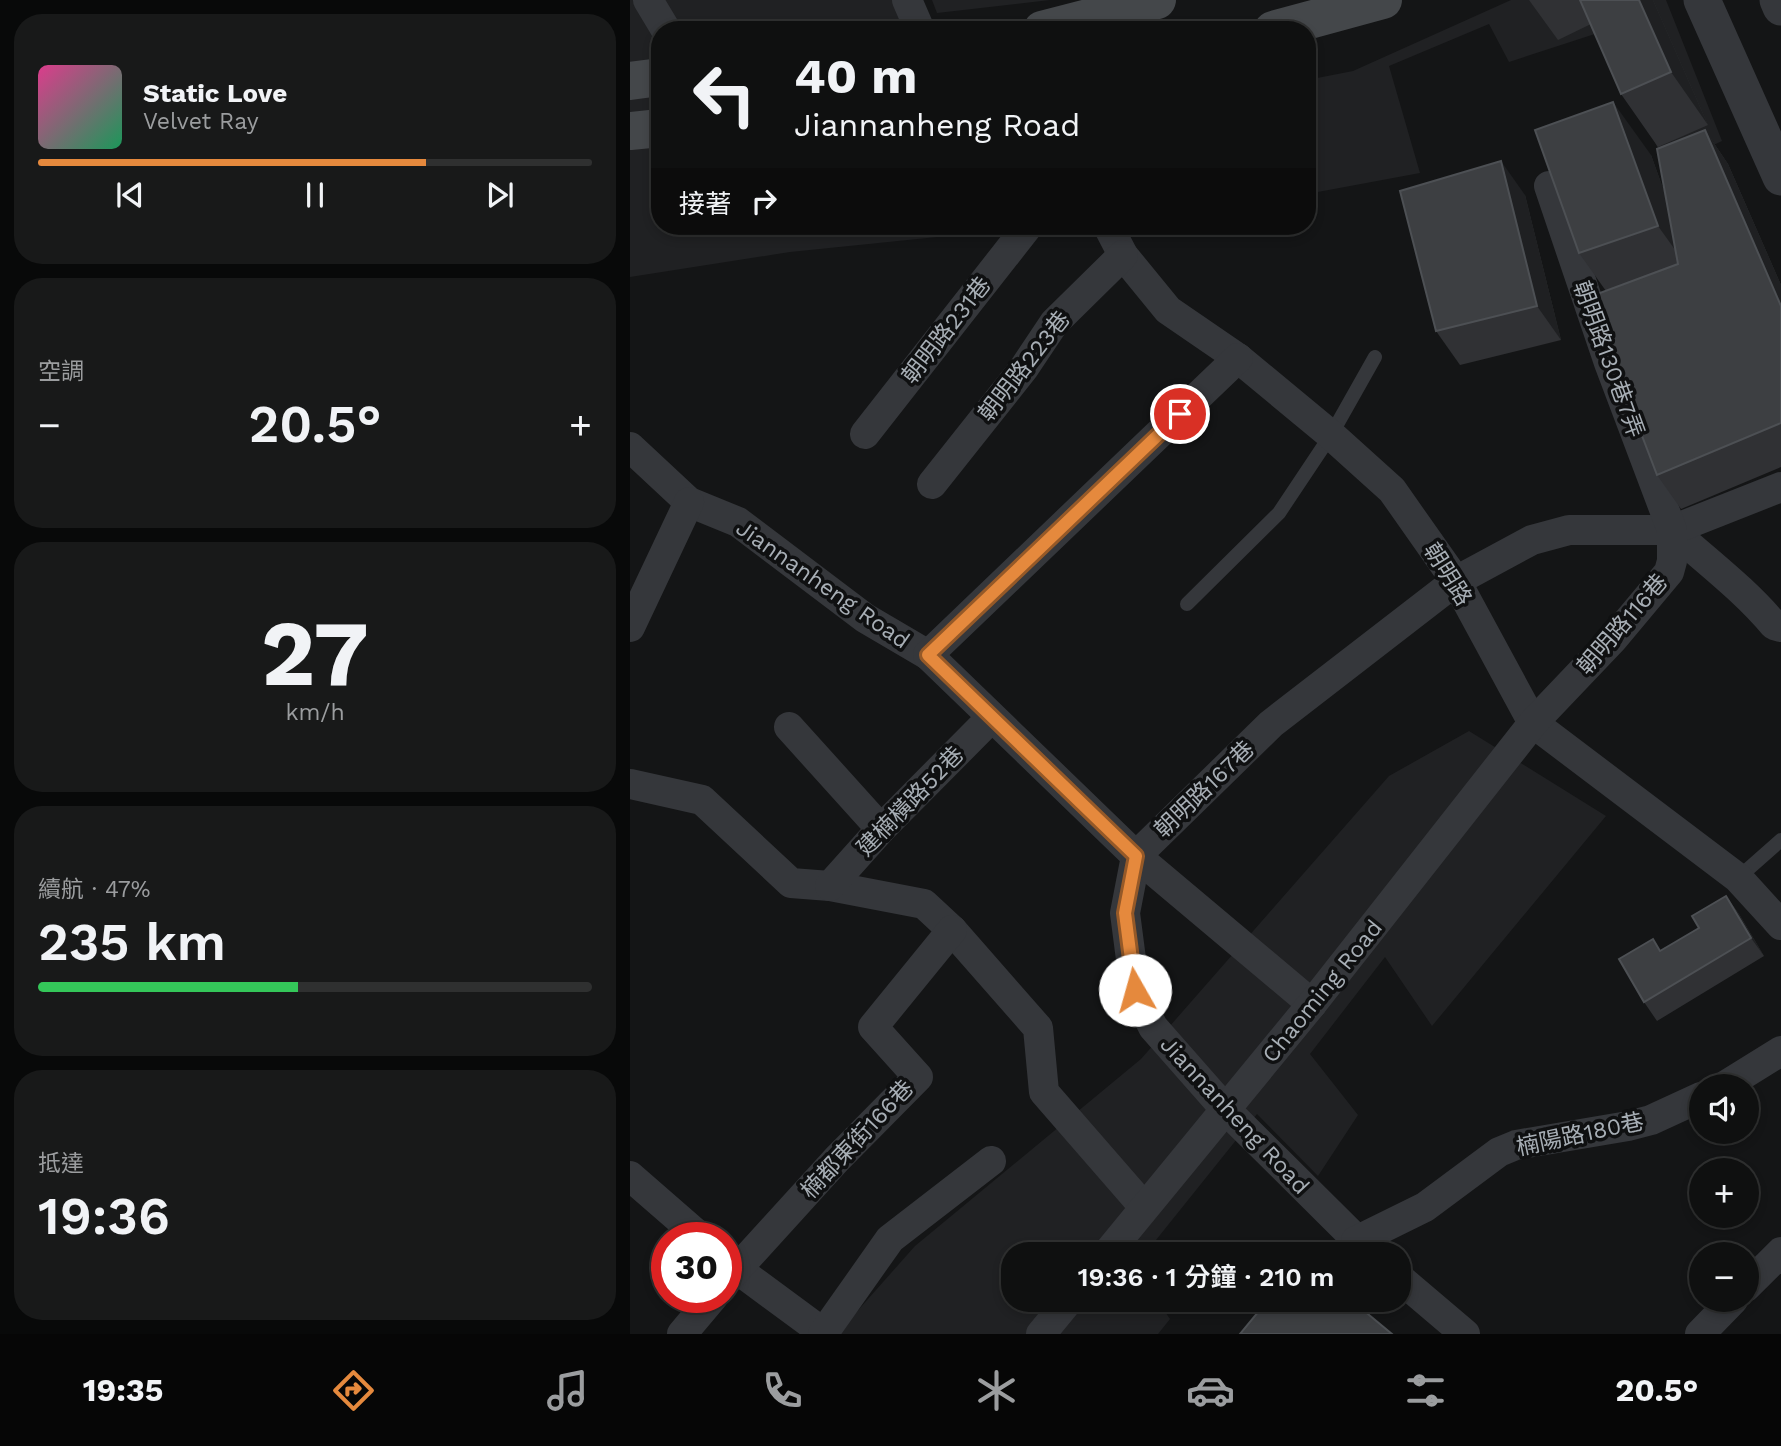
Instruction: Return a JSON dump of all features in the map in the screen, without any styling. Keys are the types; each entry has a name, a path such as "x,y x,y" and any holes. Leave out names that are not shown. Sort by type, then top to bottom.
{"main road":[{"path":"1076,21 1157,0"},
{"path":"1306,21 1383,0"},
{"path":"630,81 651,78"},
{"path":"630,131 651,129"}],"street":[{"path":"648,0 661,21"},
{"path":"907,0 916,21"},
{"path":"1702,0 1781,177"},
{"path":"1778,0 1781,7"},
{"name":"朝明路130巷7弄","path":"1549,186 1609,363 1672,530"},
{"name":"朝明路231巷","path":"865,434 1021,235"},
{"name":"朝明路","path":"1113,235 1124,255 1168,310 1238,358 1392,490 1456,581 1532,723 1738,878 1781,925"},
{"name":"朝明路223巷","path":"932,484 1024,369 1054,323 1124,255"},
{"path":"928,655 1238,358"},
{"name":"Jiannanheng Road","path":"630,447 690,502 738,522 864,618 928,655 1136,856 1125,913 1135,990 1153,1027 1226,1110 1358,1242"},
{"path":"1781,487 1672,530 1720,574 1742,588 1774,625 1781,627"},
{"path":"630,627 690,502"},
{"name":"朝明路167巷","path":"1312,1004 1136,856 1270,724 1456,581 1532,540 1569,530 1672,530"},
{"name":"朝明路116巷","path":"1532,723 1613,639 1669,572 1672,530"},
{"name":"建楠橫路52巷","path":"831,886 881,829 991,718"},
{"name":"Chaoming Road","path":"1116,1242 1312,1004 1532,723"},
{"path":"789,727 881,829"},
{"path":"630,783 702,800 791,883 831,886 924,904 952,930 1038,1028 1044,1092 1144,1208"},
{"name":"楠都東街166巷","path":"742,1258 918,1077 873,1027 952,930"},
{"path":"1744,1074 1781,1051"},
{"name":"楠陽路180巷","path":"1373,1242 1499,1152 1516,1145 1628,1126 1651,1120 1689,1103"},
{"path":"742,1278 824,1334 890,1238 991,1161"},
{"path":"630,1176 683,1222"},
{"path":"1759,1274 1781,1252"},
{"path":"1411,1288 1465,1334"},
{"path":"1041,1334 1059,1312"},
{"path":"1700,1334 1721,1312"},
{"path":"682,1334 700,1313"}],"lane":[{"path":"1187,604 1279,513 1331,435 1375,357"},
{"path":"1738,878 1781,840"}],"shaded area":[{"path":"630,0 894,0 903,21 651,21 651,235 956,235 790,252 630,277"},
{"path":"932,0 1050,0 937,13"},
{"path":"1511,0 1666,0 1722,141 1667,167 1601,32 1509,62 1489,24 1389,66 1420,173 1316,192 1316,78 1353,71"},
{"path":"1469,731 1606,816 1432,1026 1385,957 1310,1054 1358,1115 1318,1176 1257,1114 1154,1242 1001,1242 1001,1312 1165,1312 1170,1319 1158,1334 837,1334 915,1246 1141,1059 1389,776"}],"building":[{"path":"1580,0 1639,0 1671,72 1621,94"},
{"path":"1613,102 1658,226 1579,253 1535,130"},
{"path":"1705,130 1781,306 1781,423 1657,475 1589,297 1678,264 1657,149"},
{"path":"1501,161 1537,306 1436,331 1400,191"},
{"path":"1726,896 1751,938 1644,1002 1619,959 1653,939 1660,951 1699,928 1692,916"},
{"path":"1258,1312 1365,1312 1392,1334 1240,1334"}],"route":[{"path":"1135,990 1125,913 1136,856 928,655 1180,414"}]}
